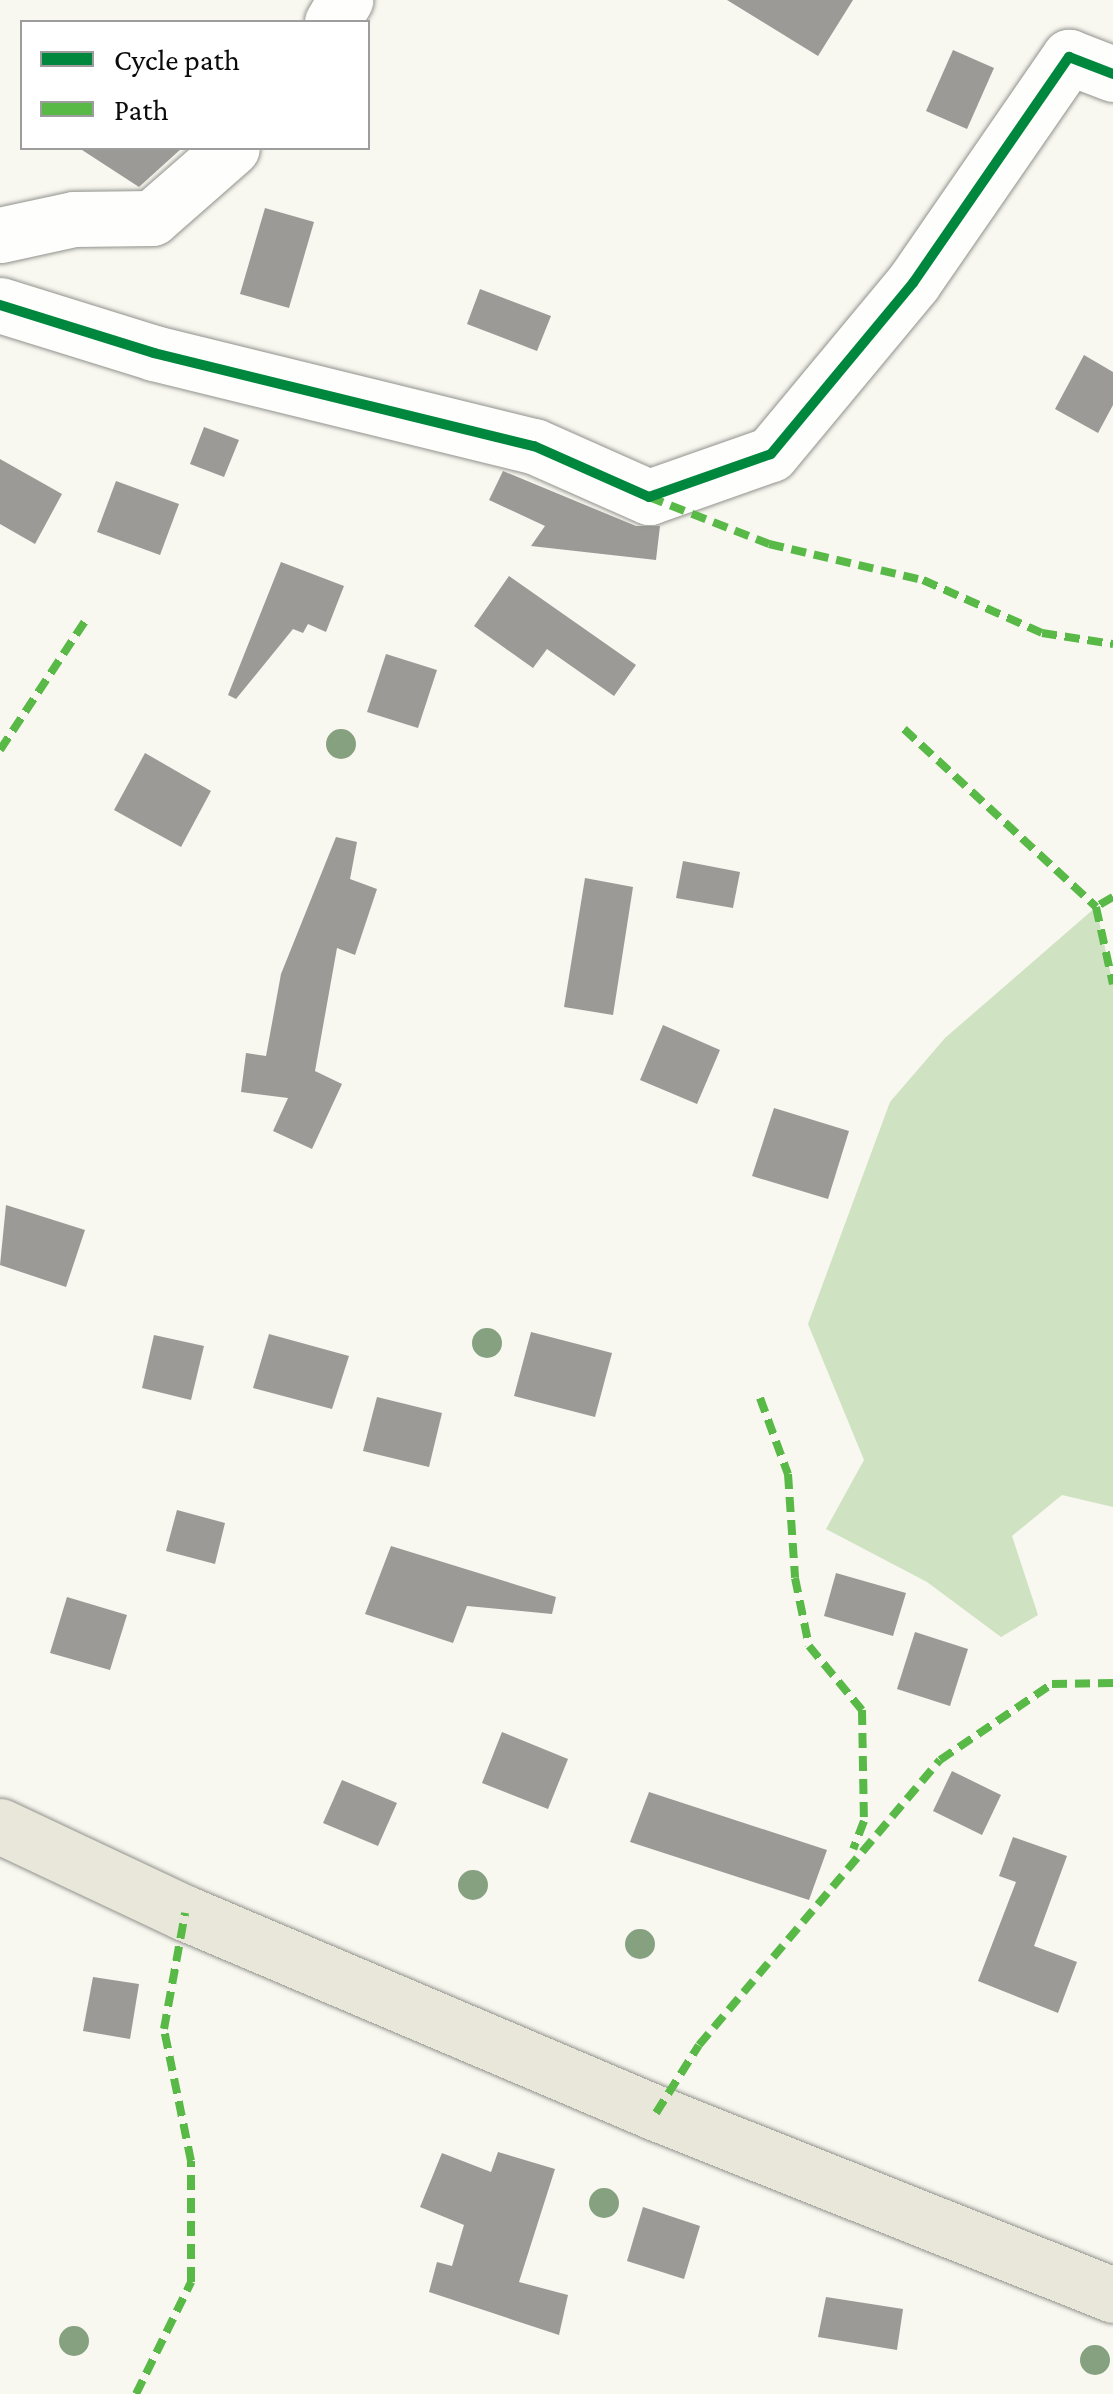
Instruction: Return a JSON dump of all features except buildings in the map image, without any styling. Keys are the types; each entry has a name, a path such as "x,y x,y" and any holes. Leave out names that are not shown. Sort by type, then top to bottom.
{"main road":[{"path":"0,1826 186,1913 656,2113 1113,2295"}],"street":[{"path":"0,305 154,353 534,446 648,497 771,454 912,283 1069,58 1113,74"},
{"path":"0,235 74,219 152,218 230,150"}],"green space":[{"path":"1096,907 1113,984 1113,1507 1062,1495 1012,1536 1038,1615 1001,1637 927,1582 826,1529 864,1460 808,1324 890,1102 945,1038"}],"marked path":[{"path":"649,497 769,544 923,580 1042,633 1113,644"},
{"path":"0,750 85,621"},
{"path":"904,729 1096,907"},
{"path":"1113,897 1096,907 1113,984"},
{"path":"760,1398 788,1474 795,1578 809,1646 862,1710 864,1821 853,1849"},
{"path":"656,2113 699,2045 940,1760 1052,1684 1113,1683"},
{"path":"136,2394 191,2282 191,2161 164,2029 185,1913"}],"cycle path":[{"path":"0,305 154,353 534,446 649,497 771,454 913,283 1069,57 1113,74"}]}
